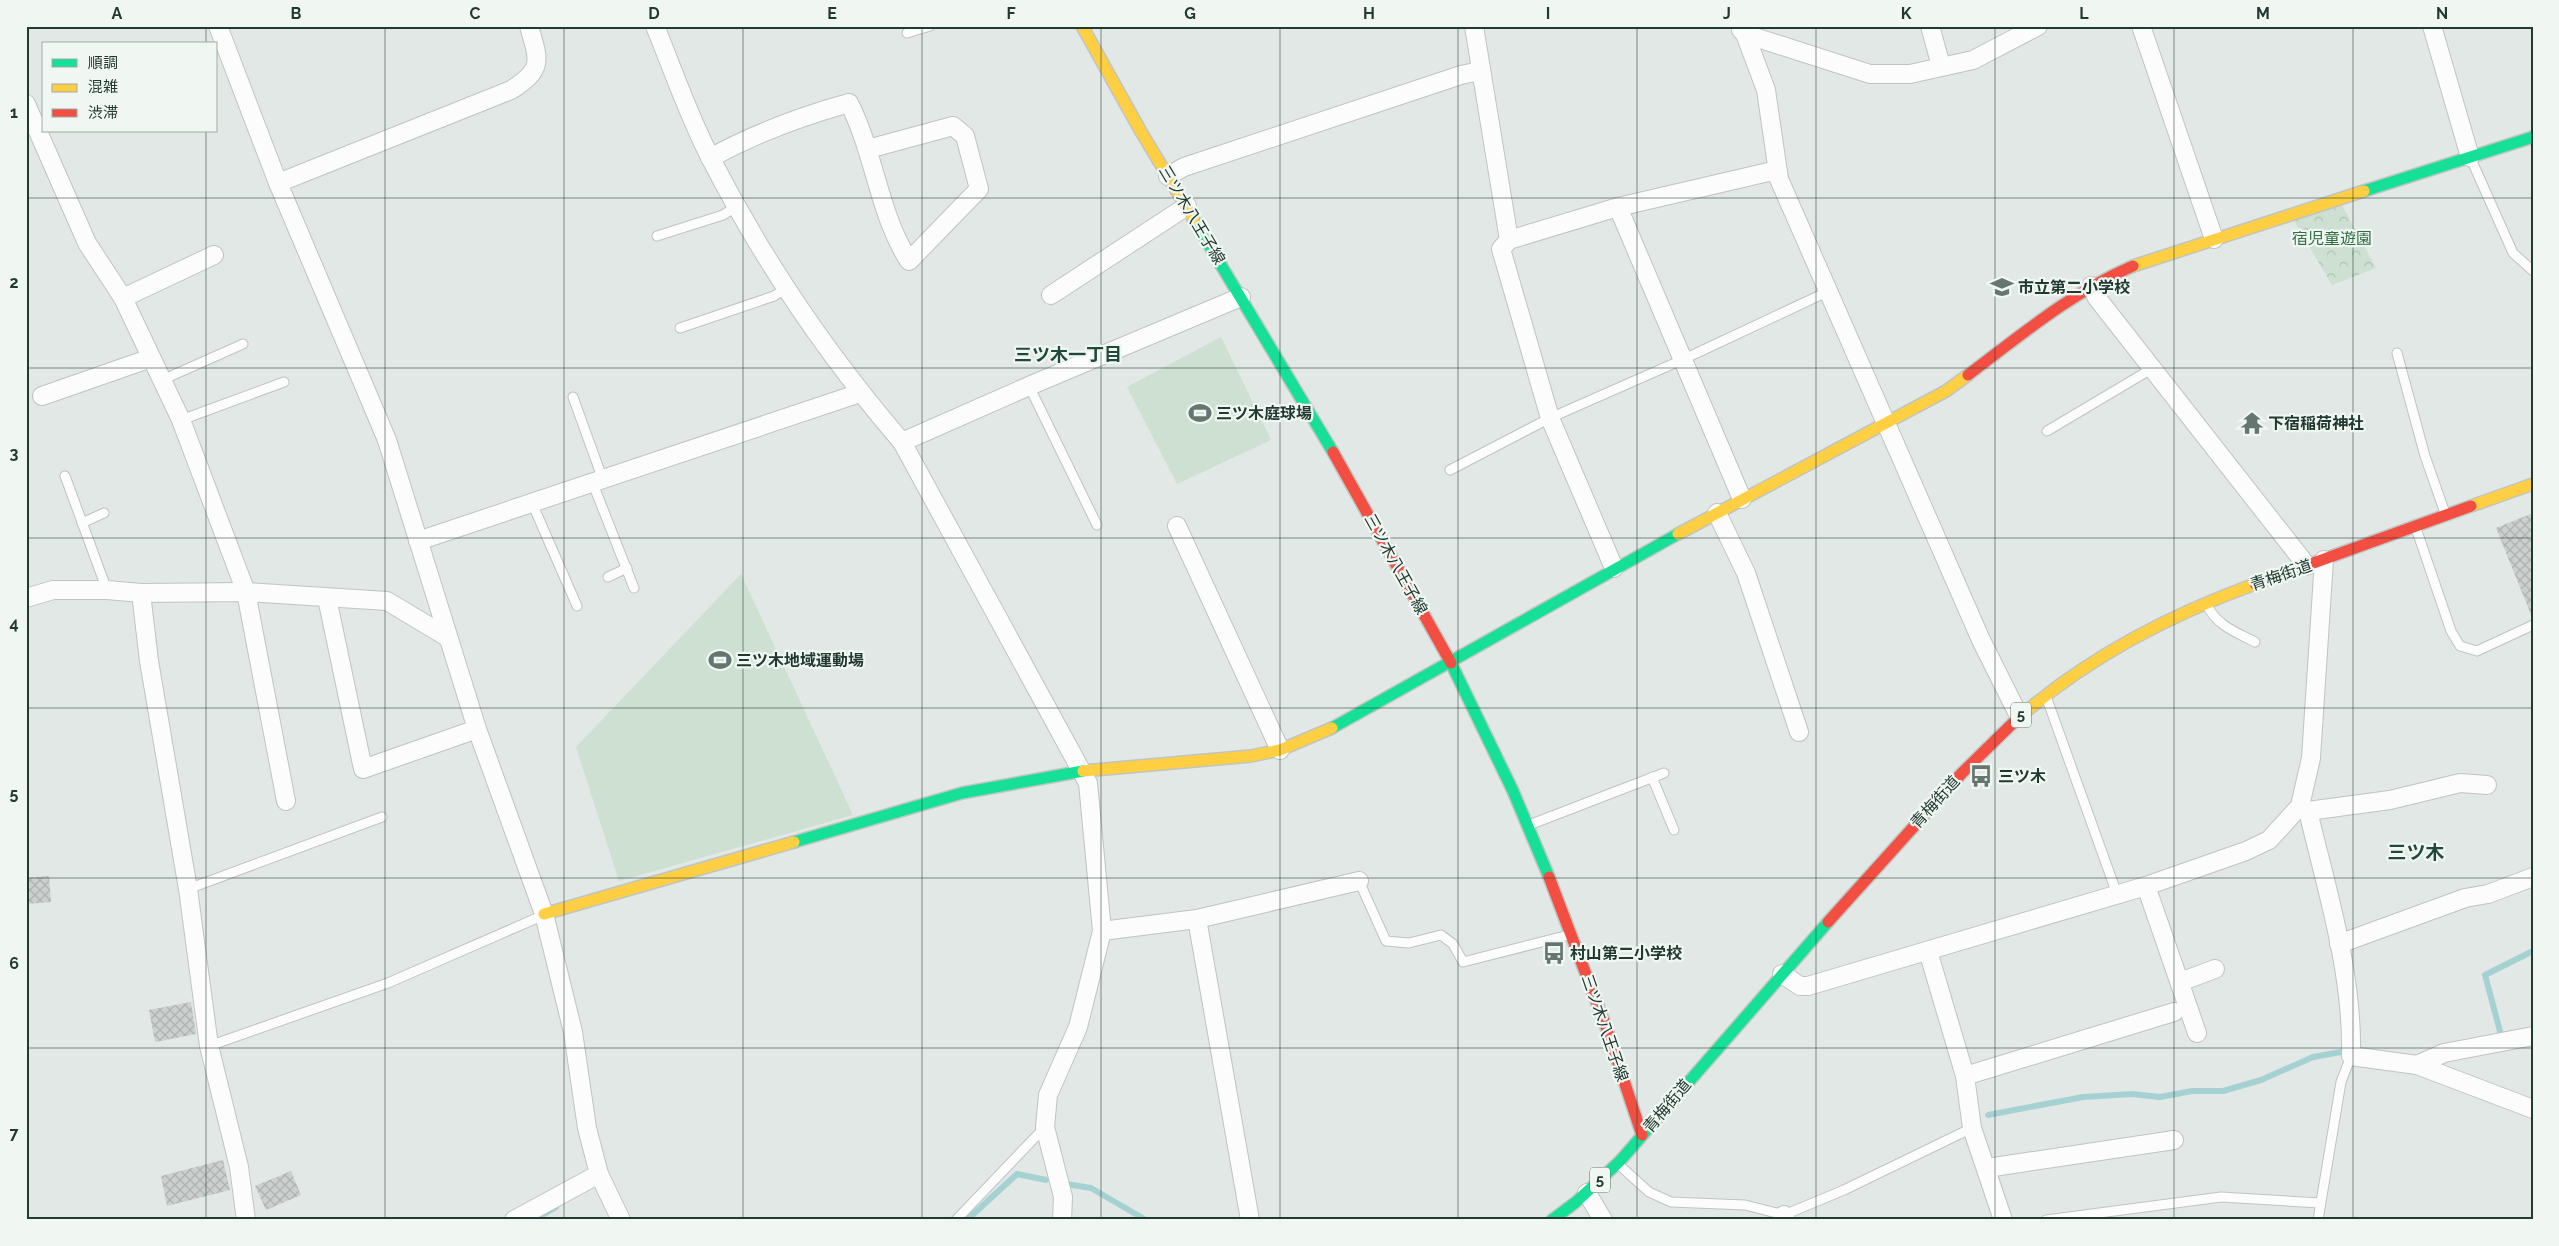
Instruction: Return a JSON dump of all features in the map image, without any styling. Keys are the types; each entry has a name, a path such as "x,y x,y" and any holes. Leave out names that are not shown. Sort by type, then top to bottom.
{"main road":[{"name":"三ツ木八王子線","path":"1082,26 1168,176 1317,423 1450,662 1528,825 1606,1027 1642,1135"},
{"path":"544,914 962,793 1082,770 1251,756 1280,750 1312,738 1358,715 1614,568 1886,424 1962,381 2091,286 2146,260 2533,136"},
{"name":"青梅街道","path":"1552,1220 1618,1164 1782,974 1934,804 1985,748 2045,695 2122,643 2172,616 2446,514 2533,484"}],"street":[{"path":"218,26 278,183 387,440 477,728 544,914 573,1032 587,1128 599,1174 621,1220"},
{"path":"278,183 511,90 530,78 537,67 536,49 528,26"},
{"path":"655,26 710,158 737,206 787,288 860,393 902,442 1088,783 1102,931 1078,1027 1048,1095 1045,1127 1063,1197 1062,1220"},
{"path":"1474,26 1509,240"},
{"path":"1930,26 1941,66"},
{"path":"1741,30 1870,74 1910,74 1973,60 2038,26"},
{"path":"2141,26 2214,239"},
{"path":"2432,26 2470,157"},
{"path":"1741,30 1766,90 1776,170 1886,424 1894,436 1981,640 2019,716"},
{"path":"1168,176 1193,164 1461,75 1480,71"},
{"path":"710,158 734,145 821,111 849,103 868,149 882,203 898,244 909,261 979,189 966,136 953,126 868,149"},
{"path":"33,119 87,243 123,298 181,420 246,592 286,801"},
{"path":"1614,568 1550,418 1501,249 1509,240 1618,207 1776,170"},
{"path":"1051,295 1187,206"},
{"path":"1618,207 1684,359 1742,500"},
{"path":"123,298 214,255"},
{"path":"2091,286 2097,298 2307,566"},
{"path":"902,442 1029,386 1241,297"},
{"path":"42,396 151,358"},
{"path":"418,541 860,393"},
{"path":"1717,513 1746,573 1798,732"},
{"path":"1177,526 1280,750"},
{"path":"2324,560 2312,758 2304,809 2339,944 2351,1025 2351,1056 2417,1064 2533,1108"},
{"path":"26,598 54,590 107,590 141,593 246,592 387,601 447,637"},
{"path":"141,593 149,661 188,889 209,1046 239,1167 246,1220"},
{"path":"326,598 363,769 477,728"},
{"path":"1782,974 1800,986 1808,986 2146,886 2246,851 2269,840 2304,809 2390,800 2460,783 2487,784"},
{"path":"2339,944 2465,898 2488,894 2533,877"},
{"path":"1102,931 1197,919 1359,881"},
{"path":"2146,886 2197,1034"},
{"path":"1197,919 1250,1220"},
{"path":"1928,950 1964,1076 1972,1128 2003,1220"},
{"path":"2180,982 2216,968"},
{"path":"1964,1076 2174,1012"},
{"path":"2417,1064 2444,1053 2533,1036"},
{"path":"1987,1168 2174,1140"},
{"path":"514,1220 599,1174"},
{"path":"1587,1192 1603,1220"}],"lane":[{"path":"906,33 929,26"},
{"path":"2470,157 2513,253 2533,271"},
{"path":"657,236 723,215 737,206"},
{"path":"680,328 774,296 787,288"},
{"path":"1450,470 1550,418 1684,359 1828,291"},
{"path":"162,380 243,344"},
{"path":"2397,353 2425,456 2446,514"},
{"path":"2047,431 2153,368"},
{"path":"181,420 284,382"},
{"path":"1029,386 1097,525"},
{"path":"573,397 598,482 634,588"},
{"path":"65,476 107,590"},
{"path":"532,503 577,606"},
{"path":"82,523 104,513"},
{"path":"2415,526 2451,631 2460,646 2477,651 2533,625"},
{"path":"608,576 627,568"},
{"path":"2206,602 2213,617 2255,642"},
{"path":"2045,695 2117,894"},
{"path":"1528,825 1664,773"},
{"path":"1652,777 1674,830"},
{"path":"188,889 382,817"},
{"path":"1359,881 1386,941 1408,943 1441,935 1453,944 1463,962 1571,935"},
{"path":"209,1046 388,983 544,914"},
{"path":"2318,1220 2341,1082 2351,1056"},
{"path":"956,1220 1045,1127"},
{"path":"1618,1164 1649,1192 1671,1202 1745,1204 1785,1217 1972,1128"},
{"path":"2046,1220 2221,1197 2320,1203"}],"green space":[{"name":"宿児童遊園","path":"2342,205 2376,268 2332,285 2293,219"},
{"name":"三ツ木庭球場","path":"1221,337 1271,440 1177,484 1127,387"},
{"name":"三ツ木地域運動場","path":"741,574 853,815 619,881 576,747"}],"building":[{"path":"2533,513 2533,617 2532,617 2496,528"},
{"path":"49,876 51,902 26,904 26,878"},
{"path":"191,1002 196,1034 155,1042 149,1010"},
{"path":"223,1160 230,1190 167,1206 161,1176"},
{"path":"291,1171 301,1195 266,1210 255,1186"}],"waterway":[{"path":"2501,1035 2485,975 2533,951"},
{"path":"1988,1115 2083,1097 2132,1094 2160,1097 2192,1091 2223,1091 2261,1080 2313,1057 2341,1052"},
{"path":"967,1220 1017,1174 1046,1180"},
{"path":"1066,1184 1091,1188 1146,1220"},
{"path":"534,1220 556,1207"}],"traffic: fast":[{"path":"2364,191 2533,137"},
{"path":"1194,220 1333,452"},
{"path":"1332,728 1678,534"},
{"path":"1451,663 1513,791 1549,877"},
{"path":"794,842 962,793 1083,771"},
{"path":"1552,1220 1576,1202 1620,1161 1828,922"}],"traffic: slow":[{"path":"1082,26 1140,130 1194,220"},
{"path":"2133,266 2364,191"},
{"path":"1678,534 1946,391 1968,375"},
{"path":"2471,506 2533,484"},
{"path":"2014,722 2069,678 2128,641 2190,610 2255,584"},
{"path":"1083,771 1251,756 1280,750 1332,728"},
{"path":"544,914 794,842"}],"traffic: jam":[{"path":"1968,375 2068,301 2133,266"},
{"path":"1333,452 1451,663"},
{"path":"2255,584 2471,506"},
{"path":"1828,922 1962,773 2014,722"},
{"path":"1549,877 1606,1027 1642,1135"}],"place":[{"name":"市立第二小学校","path":"2002,287"},
{"name":"三ツ木庭球場","path":"1200,413"},
{"name":"下宿稲荷神社","path":"2252,423"},
{"name":"三ツ木地域運動場","path":"720,660"},
{"name":"三ツ木","path":"1981,776"},
{"name":"村山第二小学校","path":"1554,953"}],"district":[{"name":"三ツ木一丁目","path":"1068,354"},
{"name":"三ツ木","path":"2416,852"}]}
